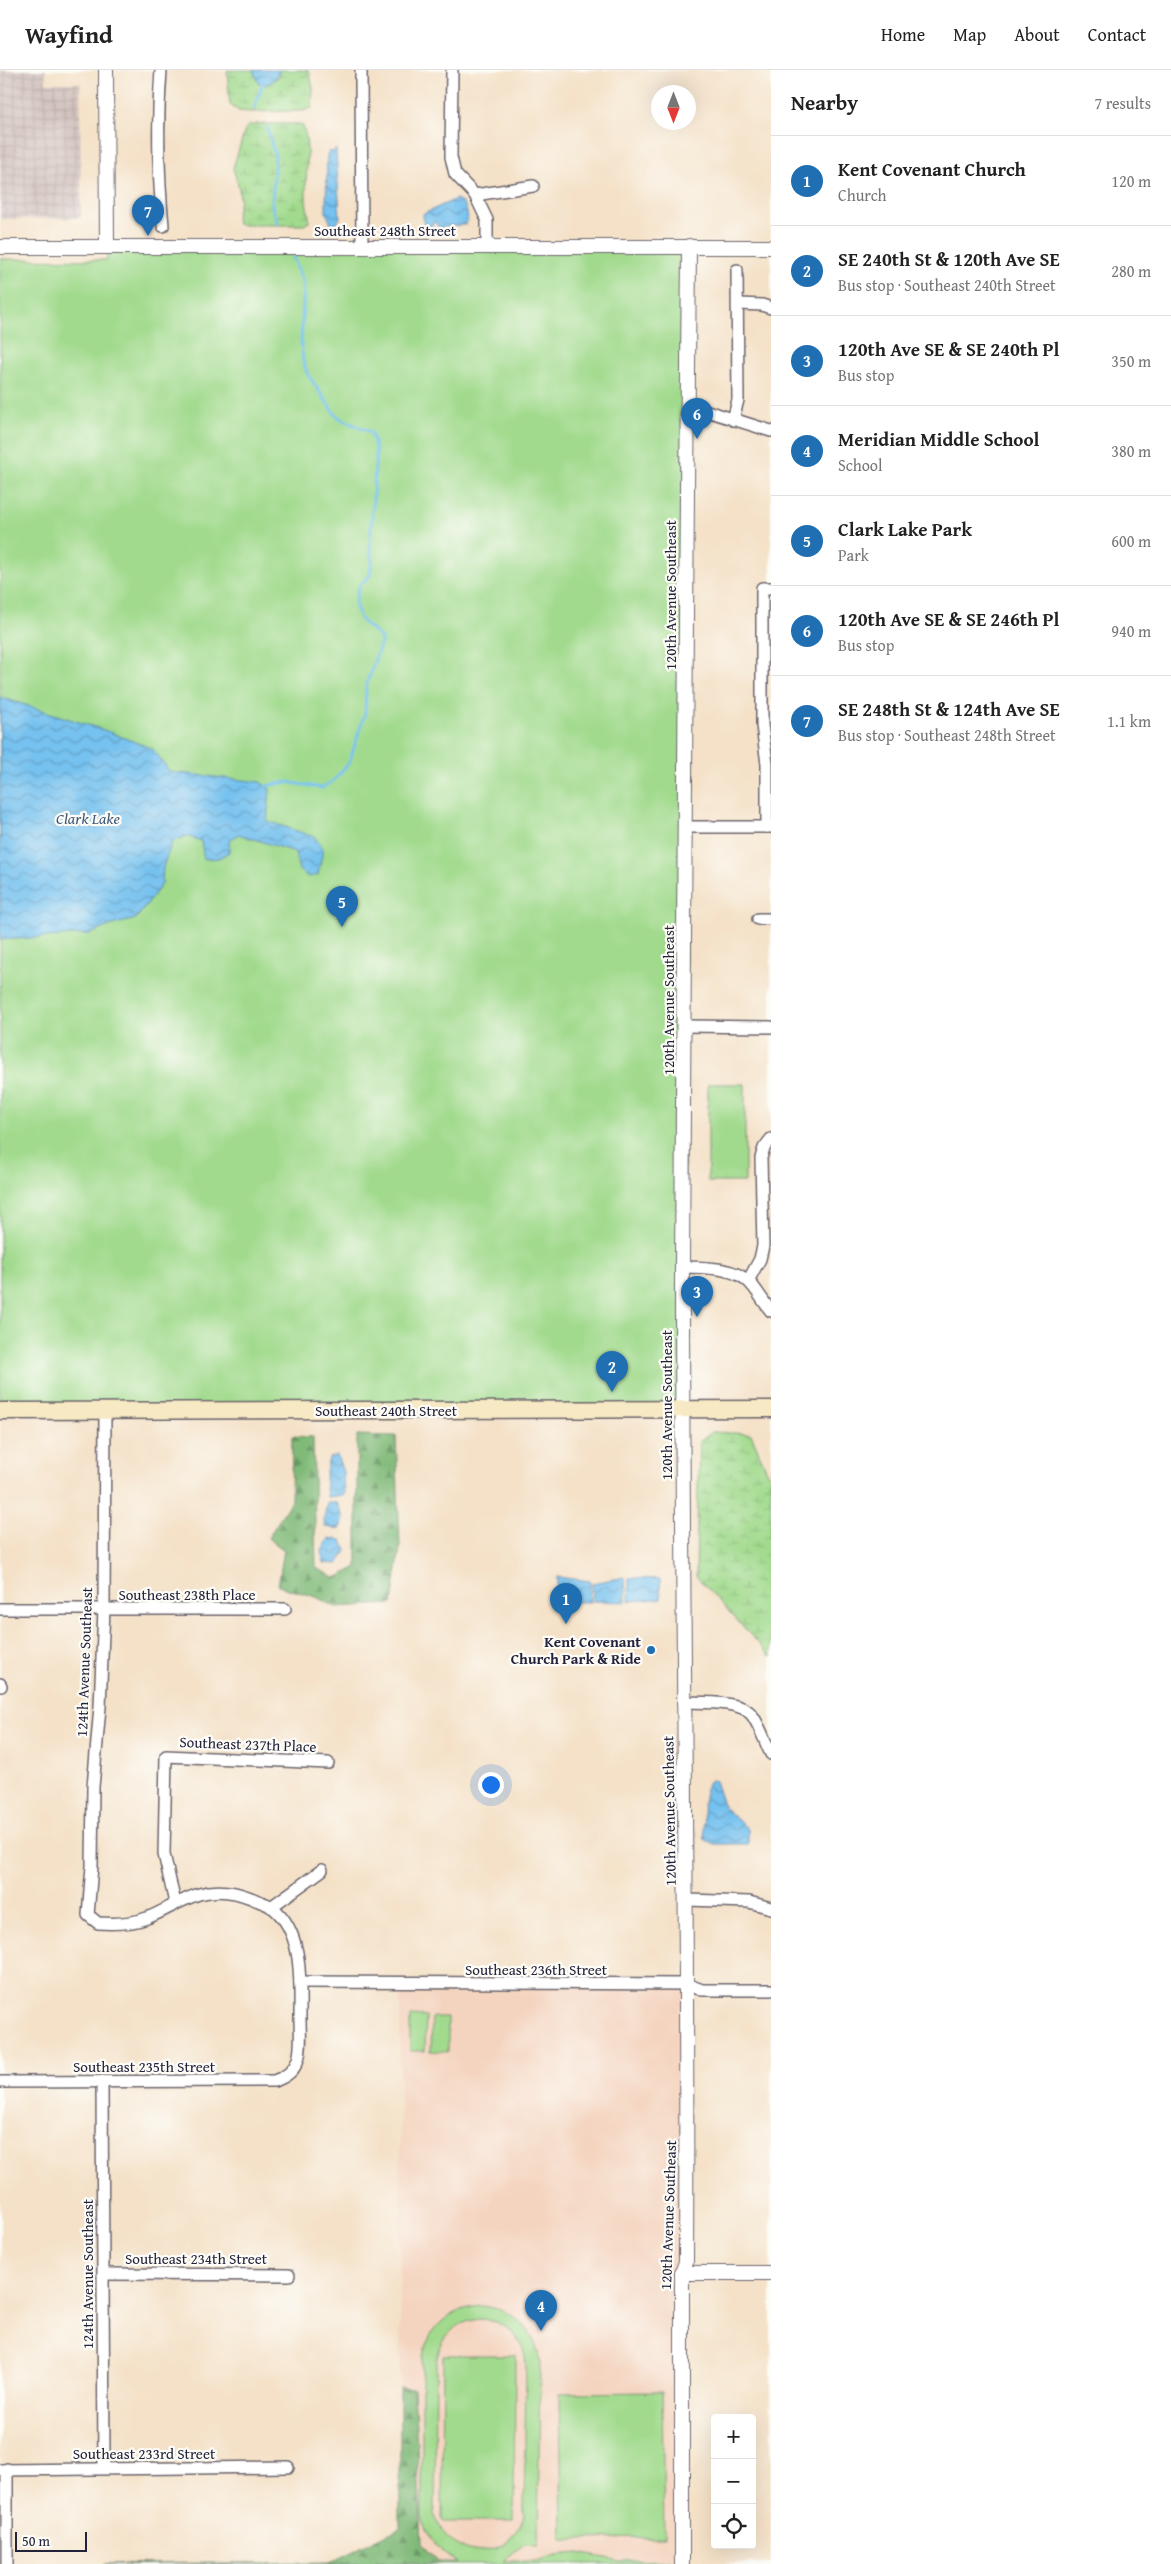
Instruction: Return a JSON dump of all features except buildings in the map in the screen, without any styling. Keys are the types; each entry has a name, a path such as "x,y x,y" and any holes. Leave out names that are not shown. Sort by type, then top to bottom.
{"main road":[{"name":"Southeast 240th Street","path":"0,1411 771,1409"}],"street":[{"path":"106,70 107,248"},
{"path":"161,70 157,123 163,226"},
{"path":"361,70 362,246"},
{"path":"452,70 451,157 455,174 474,195 487,220 487,245"},
{"path":"474,195 533,186"},
{"name":"Southeast 248th Street","path":"0,247 487,245 771,247"},
{"name":"120th Avenue Southeast","path":"682,2564 682,2273 686,2262 687,1900 683,1702 682,1267 689,246"},
{"path":"733,420 738,400 737,270"},
{"path":"738,304 762,305 771,308"},
{"path":"688,405 771,431"},
{"path":"685,827 769,827 767,764 762,725 767,588"},
{"path":"758,918 771,918"},
{"path":"684,1026 771,1027"},
{"path":"748,1281 760,1259 763,1246 761,1158 764,1148 771,1139"},
{"path":"682,1267 716,1268 738,1274 748,1281 771,1311"},
{"name":"124th Avenue Southeast","path":"105,1410 104,1608 100,1707 93,1787 92,1866 88,1915 98,1924 130,1922 146,1919 175,1903"},
{"name":"Southeast 238th Place","path":"0,1608 285,1609"},
{"path":"683,1702 732,1705 748,1710 753,1716 771,1754"},
{"name":"Southeast 237th Place","path":"175,1903 164,1854 166,1756 328,1763"},
{"path":"272,1907 322,1870"},
{"path":"175,1903 200,1894 221,1891 243,1895 272,1907 288,1926 293,1940 300,1982"},
{"path":"687,1900 749,1902 771,1908"},
{"name":"Southeast 236th Street","path":"300,1982 686,1984 702,1990 771,1990"},
{"name":"Southeast 235th Street","path":"0,2082 274,2081 287,2077 296,2066 300,2054 300,1982"},
{"name":"124th Avenue Southeast","path":"102,2081 104,2467"},
{"path":"682,2273 771,2273"},
{"name":"Southeast 234th Street","path":"103,2274 289,2275"},
{"name":"Southeast 233rd Street","path":"3,2470 104,2467 288,2467"},
{"path":"3,2470 7,2564"}],"shaded area":[{"path":"0,70 45,70 46,83 80,83 81,218 0,219"},
{"path":"400,1984 686,1984 682,2564 400,2564"}],"green space":[{"path":"227,70 253,70 259,83 270,83 278,77 279,70 309,70 313,88 312,108 303,111 239,111 230,105"},
{"path":"256,124 299,124 303,126 307,144 306,199 309,219 309,222 304,225 241,225 238,223 236,217 240,200 239,188 233,168 245,130 248,126"},
{"path":"689,246 683,1409 0,1411 0,259 107,260 107,247"},
{"path":"708,1084 745,1084 745,1182 708,1182"},
{"path":"712,1432 751,1434 771,1480 771,1657 696,1576 699,1442"},
{"path":"357,1435 396,1436 400,1547 392,1604 336,1607 316,1597 278,1586 284,1550 268,1538 291,1501 292,1436 313,1437 316,1568 336,1578 357,1567"},
{"path":"410,2016 426,2017 425,2051 410,2051"},
{"path":"432,2017 448,2017 448,2052 431,2051"},
{"path":"481,2306 493,2308 514,2317 522,2323 534,2341 540,2364 538,2545 524,2544 503,2561 536,2561 556,2555 579,2553 621,2561 685,2560 685,2564 104,2564 457,2562 436,2543 428,2532 422,2518 422,2364 424,2352 433,2331 448,2317 469,2308","holes":["472,2320 490,2321 499,2324 512,2333 518,2339 525,2355 524,2516 516,2532 506,2543 480,2552 466,2549 453,2542 443,2531 435,2515 436,2364 441,2346 450,2332 456,2327"]},
{"path":"443,2355 515,2355 514,2521 442,2521"},
{"path":"400,2388 414,2389 422,2544 441,2564 104,2564 330,2562 400,2528"},
{"path":"662,2392 664,2538 562,2539 560,2393"}],"water":[{"path":"253,70 279,70 272,81 263,84 259,83"},
{"path":"336,149 340,218 337,223 331,224 326,212 327,155 329,151 332,152"},
{"path":"456,199 465,206 468,217 466,224 439,228 434,221 431,227 424,227 423,214"},
{"name":"Clark Lake","path":"0,697 104,730 153,749 170,772 260,782 270,789 267,821 315,837 323,850 318,875 308,877 299,870 295,852 238,834 229,842 229,852 219,858 204,859 201,841 187,836 172,842 163,867 162,884 136,919 112,925 90,934 0,940"},
{"path":"337,1455 343,1472 344,1495 327,1497 325,1476 329,1458"},
{"path":"327,1503 337,1503 343,1517 340,1529 325,1527 324,1518"},
{"path":"329,1538 342,1540 346,1551 338,1564 324,1563 322,1551"},
{"path":"557,1577 590,1581 590,1602 556,1602"},
{"path":"625,1577 626,1602 593,1601 592,1583"},
{"path":"629,1578 660,1579 661,1599 629,1601"},
{"path":"712,1780 715,1781 724,1808 748,1829 748,1844 714,1844 705,1840 704,1798 705,1790"}],"waterway":[{"path":"254,108 263,83"},
{"path":"267,128 275,155 272,207 278,224"},
{"path":"266,786 287,782 322,788 333,781 349,763 365,713 366,686 381,642 380,637 360,619 355,603 359,586 370,575 372,562 370,544 376,453 373,438 370,432 341,419 334,413 307,373 303,361 301,342 304,285 293,257"}],"place":[{"name":"SE 248th St & 124th Ave SE","path":"148,236"},
{"name":"120th Ave SE & SE 246th Pl","path":"697,439"},
{"name":"Clark Lake Park","path":"342,927"},
{"name":"120th Ave SE & SE 240th Pl","path":"697,1317"},
{"name":"SE 240th St & 120th Ave SE","path":"612,1392"},
{"name":"Kent Covenant Church","path":"566,1624"},
{"name":"Kent Covenant Church Park & Ride","path":"651,1650"},
{"name":"Meridian Middle School","path":"541,2331"}]}
